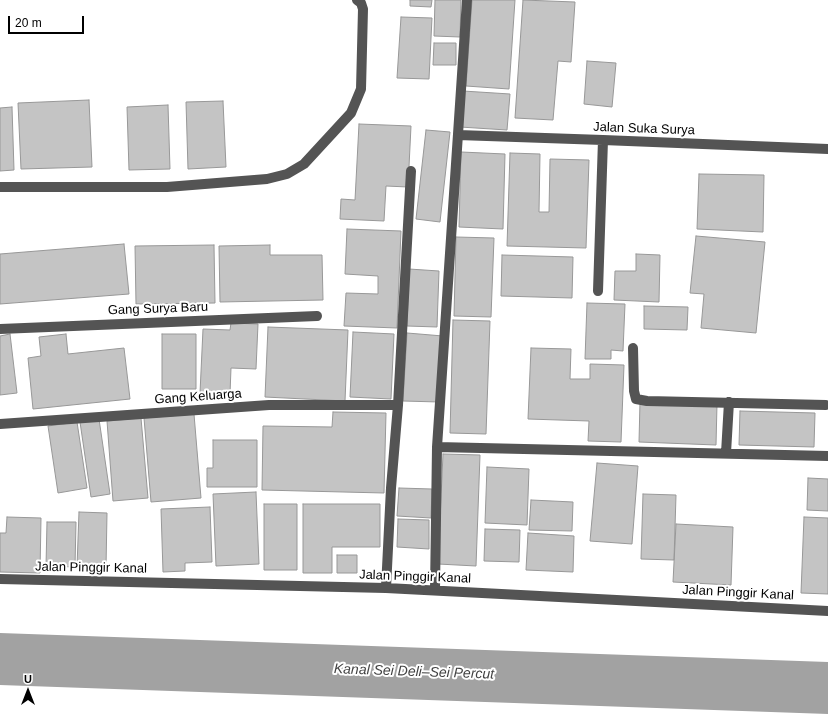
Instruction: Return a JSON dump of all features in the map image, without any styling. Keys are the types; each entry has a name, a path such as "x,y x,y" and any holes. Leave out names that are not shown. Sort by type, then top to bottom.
{"street":[{"path":"0,187 167,188 267,179 287,174 304,164 347,118 351,113 361,89 363,9 361,3 357,0"},
{"path":"435,590 438,447 467,0"},
{"name":"Jalan Suka Surya","path":"458,136 828,149"},
{"path":"598,292 604,140"},
{"path":"386,588 411,171"},
{"name":"Gang Surya Baru","path":"0,329 317,316"},
{"path":"633,348 634,391 636,399 826,405"},
{"path":"726,453 730,402"},
{"name":"Gang Keluarga","path":"0,424 269,405 398,405"},
{"path":"438,447 828,456"},
{"name":"Jalan Pinggir Kanal","path":"0,579 386,588 828,611"}],"water":[{"name":"Kanal Sei Deli–Sei Percut","path":"0,633 828,662 828,714 0,685"}],"building":[{"path":"410,0 432,0 431,7 410,6"},
{"path":"435,0 461,0 460,37 434,36"},
{"path":"472,0 515,0 509,89 466,86"},
{"path":"523,0 575,2 571,62 558,61 553,120 515,118"},
{"path":"401,17 432,18 429,79 397,78"},
{"path":"434,43 456,43 456,65 433,65"},
{"path":"587,61 616,63 612,107 584,104"},
{"path":"463,91 510,94 507,130 460,127"},
{"path":"89,100 92,167 21,169 18,103"},
{"path":"223,101 226,167 188,169 186,102"},
{"path":"168,105 170,169 129,170 127,107"},
{"path":"12,107 14,170 0,171 0,108"},
{"path":"359,124 411,126 408,187 386,186 384,221 340,219 341,199 355,200"},
{"path":"426,130 450,132 440,222 416,219"},
{"path":"461,152 505,154 503,229 459,227"},
{"path":"510,153 540,154 539,212 549,212 550,159 589,160 586,248 507,246"},
{"path":"699,174 764,175 763,232 697,229"},
{"path":"347,229 401,231 397,328 344,326 346,293 378,294 378,276 345,274"},
{"path":"696,236 765,242 756,333 701,328 704,294 690,293"},
{"path":"456,237 494,238 491,317 454,316"},
{"path":"124,244 129,294 0,304 0,254"},
{"path":"214,245 215,303 136,304 135,246"},
{"path":"270,245 270,255 322,255 323,300 220,302 219,246"},
{"path":"636,254 660,255 659,302 614,300 615,271 636,271"},
{"path":"502,255 573,257 572,298 501,296"},
{"path":"409,269 439,271 437,327 407,326"},
{"path":"587,303 625,304 623,351 611,350 611,359 585,359"},
{"path":"644,306 688,307 687,330 644,329"},
{"path":"453,320 490,321 486,434 450,433"},
{"path":"231,323 258,324 256,369 231,368 230,394 200,393 203,329 230,330"},
{"path":"268,327 348,330 345,401 265,397"},
{"path":"353,332 394,334 391,399 350,397"},
{"path":"407,333 443,336 439,402 403,401"},
{"path":"10,334 17,393 0,395 0,336"},
{"path":"66,334 68,354 124,348 130,399 33,409 28,358 41,356 39,337"},
{"path":"162,334 196,334 196,389 162,389"},
{"path":"531,348 571,349 570,379 590,379 590,364 624,365 621,442 588,441 589,421 528,419"},
{"path":"640,402 717,404 716,445 639,442"},
{"path":"740,411 815,413 814,447 739,445"},
{"path":"333,412 386,413 384,493 262,490 263,426 332,427"},
{"path":"194,414 201,498 151,502 144,418"},
{"path":"141,418 148,498 113,501 107,421"},
{"path":"99,419 110,494 91,497 80,422"},
{"path":"77,422 87,488 58,493 48,426"},
{"path":"213,440 257,440 257,487 207,487 207,468 213,468"},
{"path":"443,454 480,455 476,566 438,564"},
{"path":"597,463 638,466 632,544 590,541"},
{"path":"487,467 529,469 527,525 485,523"},
{"path":"808,478 828,479 828,511 807,510"},
{"path":"399,488 432,489 431,518 397,516"},
{"path":"256,492 259,564 216,566 213,494"},
{"path":"643,494 676,495 674,560 641,559"},
{"path":"531,500 573,502 572,531 529,530"},
{"path":"264,504 297,504 297,570 264,570"},
{"path":"303,504 380,504 380,547 332,547 332,573 303,573"},
{"path":"210,507 212,562 185,563 185,571 163,572 161,509"},
{"path":"79,512 107,513 106,568 77,567"},
{"path":"7,517 41,518 40,573 0,572 0,533 6,533"},
{"path":"804,517 828,518 828,594 801,593"},
{"path":"398,519 429,520 429,549 397,547"},
{"path":"47,522 76,522 75,567 46,566"},
{"path":"676,524 733,527 731,585 673,582"},
{"path":"485,529 520,530 519,562 484,561"},
{"path":"528,533 574,536 573,572 526,570"},
{"path":"337,555 357,555 357,573 337,573"}]}
